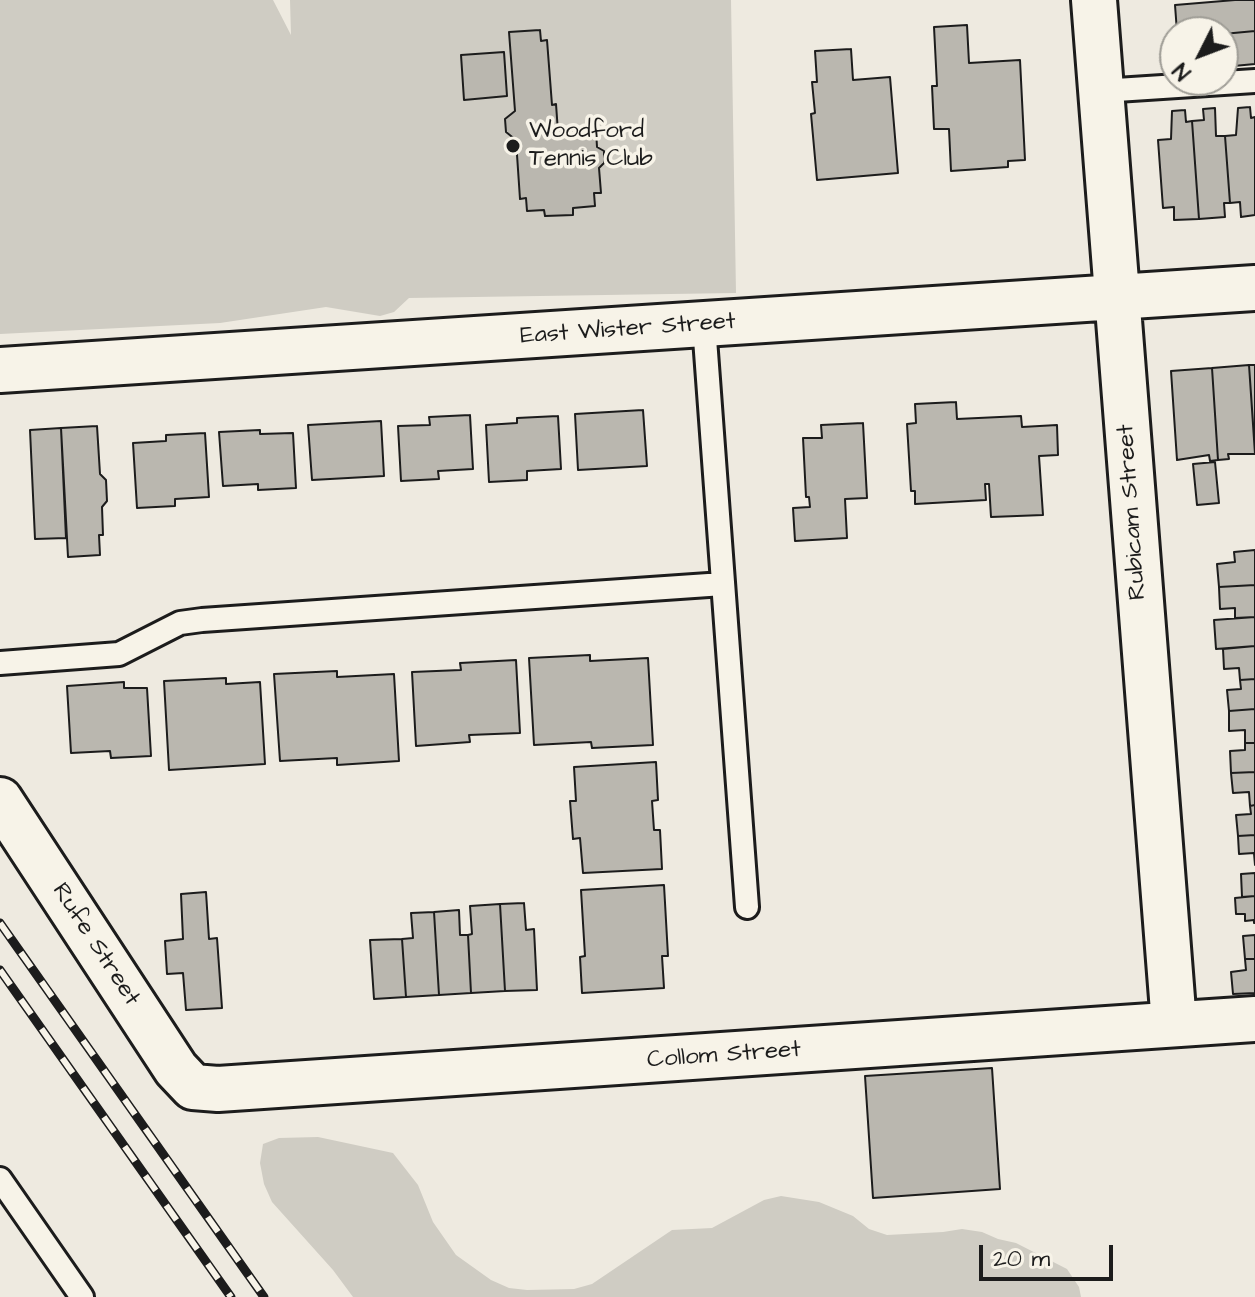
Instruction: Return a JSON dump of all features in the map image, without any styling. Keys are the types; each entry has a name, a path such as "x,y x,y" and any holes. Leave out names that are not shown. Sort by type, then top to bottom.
{"street":[{"name":"Rubicam Street","path":"1094,0 1174,1024"},
{"name":"East Wister Street","path":"0,370 1255,288"},
{"name":"Rufe Street","path":"0,800 176,1069 193,1087"},
{"name":"Collom Street","path":"193,1087 218,1089 1255,1019"}],"lane":[{"path":"1101,91 1255,81"},
{"path":"704,325 747,907"},
{"path":"0,663 119,654 168,628 202,620 723,584"},
{"path":"0,1179 82,1297"}],"shaded area":[{"path":"0,0 273,0 291,35 290,0 731,0 736,293 409,298 394,312 380,316 326,307 220,323 0,334"},
{"path":"318,1137 393,1153 418,1185 433,1222 456,1255 491,1280 509,1288 574,1289 592,1284 672,1230 712,1228 764,1200 781,1196 819,1202 853,1216 869,1229 887,1235 962,1229 1016,1243 1067,1269 1079,1287 1081,1297 353,1297 272,1202 264,1184 260,1163 263,1144 279,1138"}],"building":[{"path":"1255,0 1255,31 1239,32 1239,16 1176,16 1175,5"},
{"path":"967,25 969,63 1020,60 1025,160 1008,161 1008,167 951,171 949,129 934,129 932,86 937,86 934,27"},
{"path":"540,30 541,41 547,40 552,105 556,104 558,132 596,130 597,147 604,151 604,163 599,168 601,193 594,193 595,206 573,208 573,215 545,216 544,210 527,211 526,198 520,199 516,140 506,132 505,119 515,111 509,32"},
{"path":"1255,31 1255,64 1239,66 1239,32"},
{"path":"851,49 853,80 890,77 898,173 817,180 811,114 815,113 812,82 817,82 815,51"},
{"path":"504,52 507,96 464,100 461,55"},
{"path":"1250,107 1251,118 1255,117 1255,215 1241,217 1240,202 1230,203 1225,136 1236,135 1238,108"},
{"path":"1215,108 1216,136 1225,136 1230,203 1224,203 1225,217 1199,219 1192,121 1204,120 1203,109"},
{"path":"1185,110 1186,122 1192,121 1199,219 1174,220 1174,207 1163,208 1158,140 1171,139 1172,111"},
{"path":"1249,365 1255,454 1228,454 1229,459 1218,460 1212,368"},
{"path":"1249,365 1255,365 1255,452"},
{"path":"1212,368 1218,460 1210,461 1209,455 1177,460 1171,371"},
{"path":"956,402 957,419 1021,416 1022,427 1057,425 1058,455 1039,456 1043,515 991,517 989,484 985,484 986,500 915,504 915,491 911,491 907,424 916,423 915,404"},
{"path":"643,410 647,466 578,470 575,414"},
{"path":"470,415 473,469 438,471 439,479 401,481 398,426 430,425 429,417"},
{"path":"558,416 561,469 527,471 527,480 489,482 486,425 517,423 517,418"},
{"path":"381,421 384,476 312,480 308,425"},
{"path":"863,423 867,498 845,499 847,538 795,541 793,508 810,507 809,497 806,497 803,438 822,438 821,425"},
{"path":"97,426 100,474 106,480 107,501 102,507 100,555 68,557 61,428"},
{"path":"61,428 66,538 35,539 30,430"},
{"path":"260,430 260,434 293,433 296,488 258,490 258,484 223,486 219,432"},
{"path":"205,433 209,497 175,499 175,506 137,508 133,443 166,441 166,435"},
{"path":"1215,462 1219,503 1197,505 1193,464"},
{"path":"1255,550 1255,585 1219,587 1217,564 1235,562 1234,552"},
{"path":"1255,585 1255,617 1235,618 1235,608 1220,609 1219,587"},
{"path":"1255,617 1255,646 1216,649 1214,620"},
{"path":"1255,646 1255,679 1240,680 1239,668 1224,669 1223,649"},
{"path":"590,655 590,661 648,658 653,745 592,748 591,742 534,745 529,658"},
{"path":"516,660 520,733 469,735 470,742 416,746 412,672 461,670 460,663"},
{"path":"337,671 337,677 394,674 399,761 337,765 337,758 280,761 274,674"},
{"path":"226,678 226,684 260,682 265,764 169,770 164,681"},
{"path":"1255,679 1255,709 1229,711 1227,690 1241,689 1240,680"},
{"path":"124,682 124,688 147,688 151,756 111,758 110,751 71,753 67,686"},
{"path":"1255,709 1255,743 1245,743 1245,730 1229,731 1229,711"},
{"path":"1245,743 1255,743 1255,772 1231,773 1230,751 1245,750"},
{"path":"656,762 658,800 652,801 654,830 660,830 662,869 583,873 580,838 573,839 570,801 576,801 574,767"},
{"path":"1255,772 1255,805 1250,806 1249,792 1233,793 1231,773"},
{"path":"1255,805 1255,835 1238,836 1236,815 1251,814 1250,806"},
{"path":"1255,835 1255,865 1254,853 1239,854 1238,836"},
{"path":"1255,873 1255,896 1242,897 1241,874"},
{"path":"664,885 668,956 662,956 664,988 582,993 580,957 585,956 581,890"},
{"path":"206,892 209,939 217,938 222,1008 186,1010 183,973 167,974 165,941 183,939 181,894"},
{"path":"1255,896 1254,923 1254,920 1245,921 1245,914 1236,914 1235,898"},
{"path":"524,903 526,930 534,929 537,990 505,991 500,904"},
{"path":"500,904 505,991 471,993 470,906"},
{"path":"459,910 460,935 468,935 471,993 439,995 434,912"},
{"path":"434,912 439,995 406,997 402,939 413,938 411,913"},
{"path":"1255,935 1255,959 1245,959 1243,936"},
{"path":"402,939 406,997 374,999 370,940"},
{"path":"1245,959 1255,959 1255,993 1233,994 1231,972 1246,970"},
{"path":"992,1068 1000,1189 873,1198 865,1076"}],"railway":[{"path":"0,923 264,1297"},
{"path":"0,970 231,1297"}],"place":[{"name":"Woodford Tennis Club","path":"513,146"}]}
